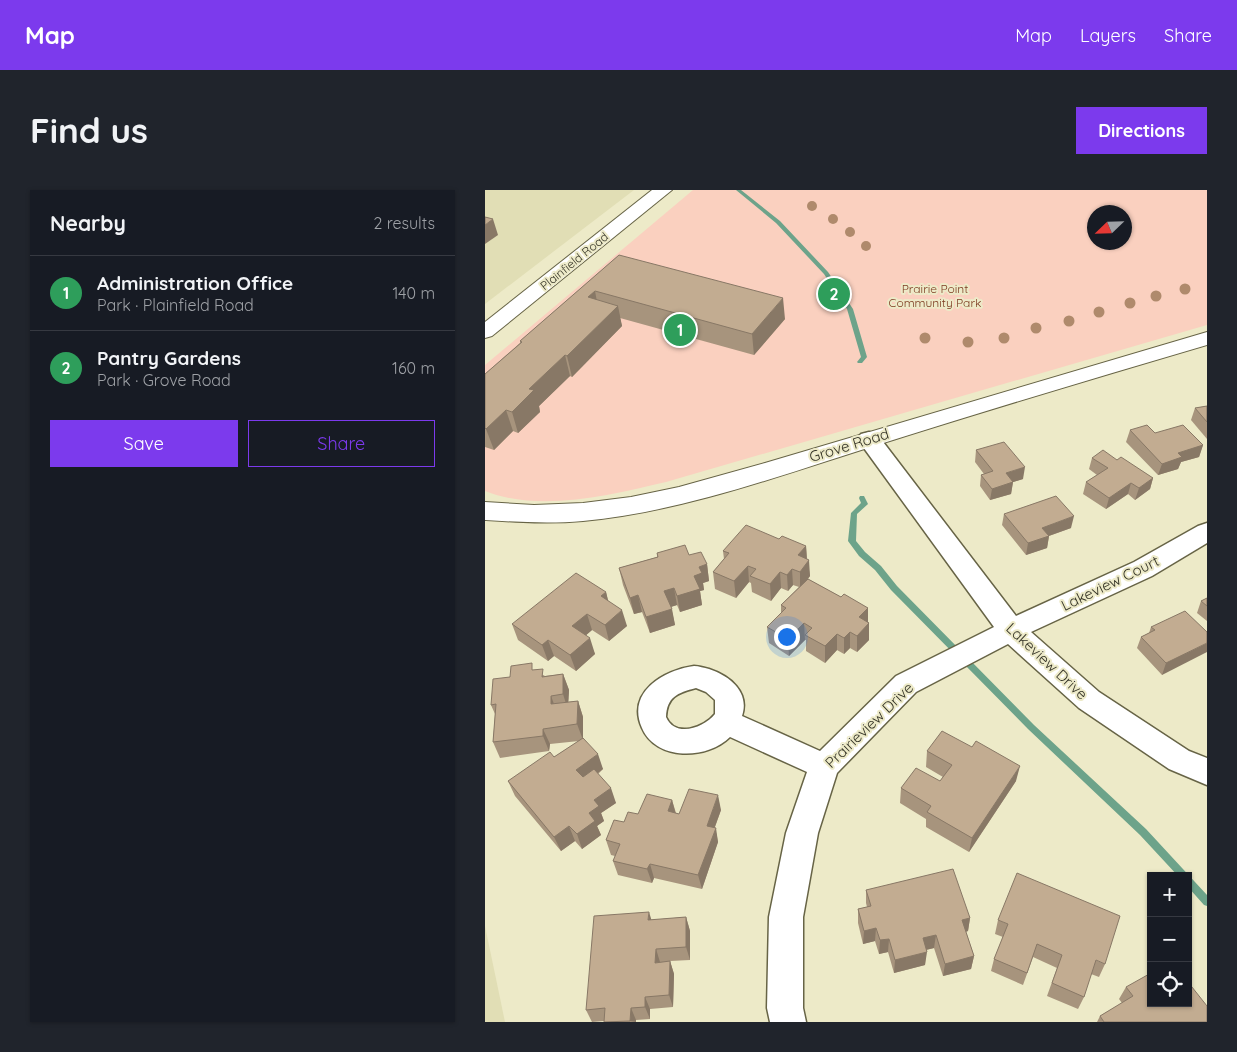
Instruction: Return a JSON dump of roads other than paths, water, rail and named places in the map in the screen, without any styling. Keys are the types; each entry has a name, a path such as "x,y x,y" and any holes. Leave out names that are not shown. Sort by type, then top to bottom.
{"street":[{"name":"Plainfield Road","path":"485,332 663,190"},
{"name":"Grove Road","path":"485,511 563,515 611,510 654,502 1207,338"},
{"name":"Lakeview Drive","path":"869,439 1011,630 1043,661 1089,700 1179,760 1207,772"},
{"name":"Lakeview Court","path":"1011,630 1143,569 1207,532"},
{"name":"Prairieview Drive","path":"788,1022 785,1008 786,917 802,833 824,766 906,684 1011,630"},
{"path":"726,722 824,766"}],"waterway":[{"path":"738,190 778,222 826,273 850,309 864,357 860,362"},
{"path":"862,498 865,504 854,513 852,541 862,554 878,568 894,588 1031,727 1143,832 1180,872"},
{"path":"1192,885 1207,902"}],"place":[{"name":"Pantry Gardens","path":"834,294"},
{"name":"Administration Office","path":"680,330"}],"park label":[{"name":"Prairie Point Community Park","path":"935,295"}]}
